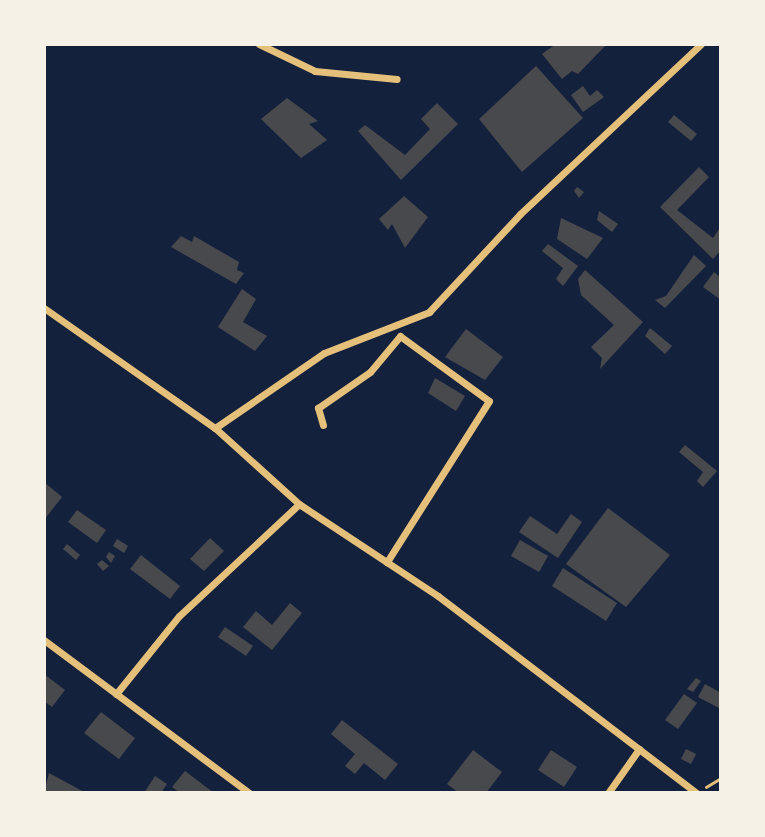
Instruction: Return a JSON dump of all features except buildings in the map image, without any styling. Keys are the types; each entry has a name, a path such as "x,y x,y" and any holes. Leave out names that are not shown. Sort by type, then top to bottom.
{"street":[{"path":"259,44 315,71 397,79"},
{"path":"215,428 324,353 429,312 520,214 701,44"},
{"path":"44,308 215,428 299,504 387,562 697,793"},
{"path":"323,425 318,408 370,372 400,336 489,401 387,562"},
{"path":"116,694 179,616 299,504"},
{"path":"44,640 249,793"},
{"path":"608,793 639,749"}],"path":[{"path":"697,793 721,778"}]}
